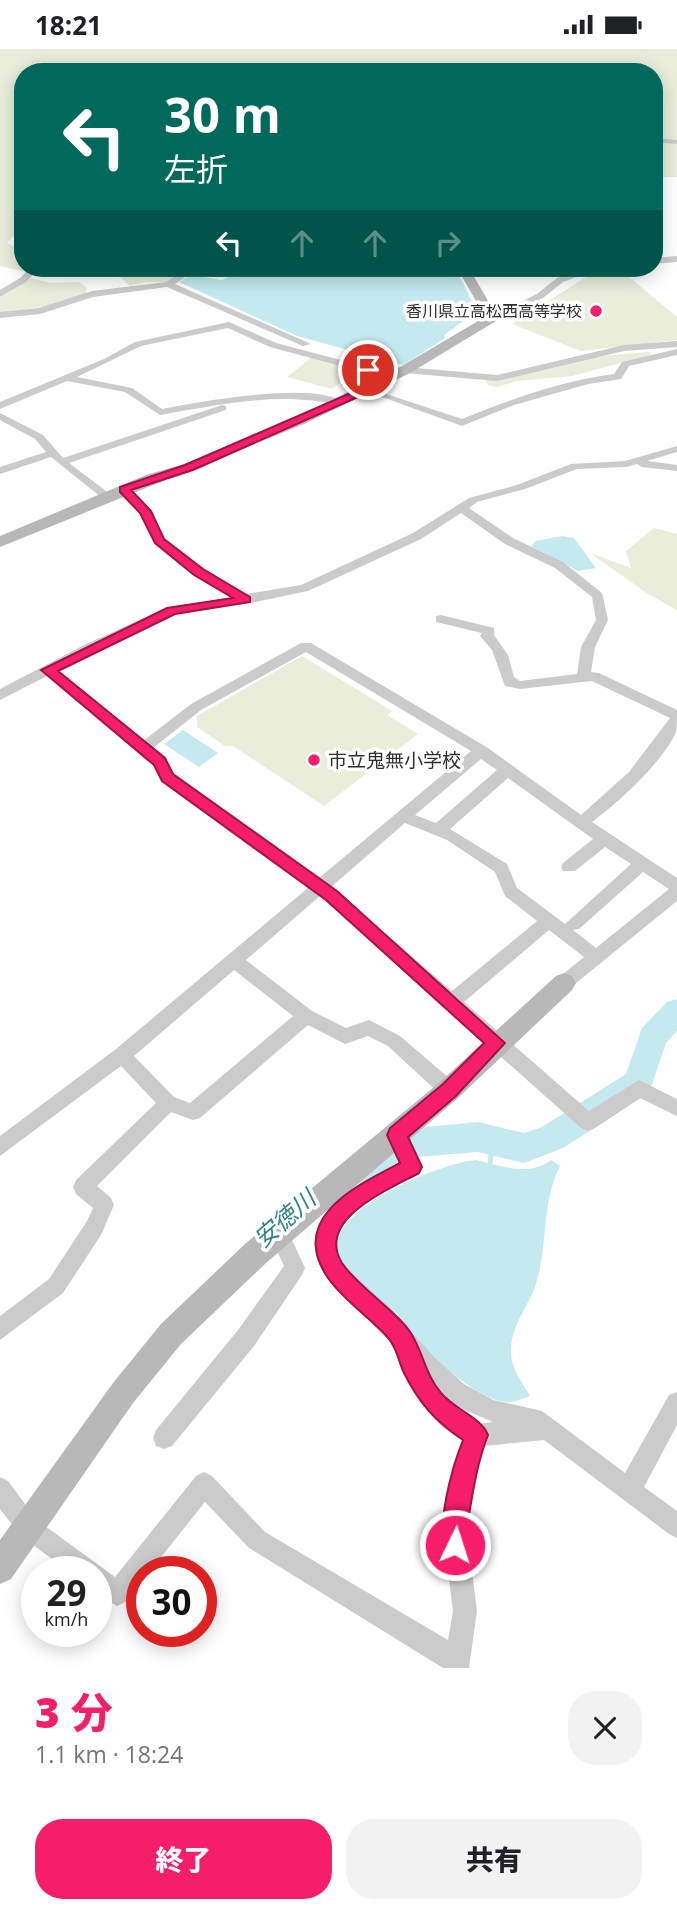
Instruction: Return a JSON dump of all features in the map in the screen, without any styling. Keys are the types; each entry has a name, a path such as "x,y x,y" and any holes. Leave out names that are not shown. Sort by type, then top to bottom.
{"street":[{"path":"0,294 26,277"},
{"path":"0,315 40,311 92,294 167,284 179,277"},
{"path":"468,277 492,318"},
{"path":"0,542 106,496 189,467 340,403 571,277"},
{"path":"167,284 302,343 377,363 399,373 497,378 624,348 677,344"},
{"path":"67,378 138,344 229,325 273,345 368,370 369,376 361,392"},
{"path":"361,392 462,423 520,400 587,381 617,377 625,364 677,352"},
{"path":"0,406 58,379 67,378 111,383 146,399 160,412 208,402 265,398 323,397 340,403"},
{"path":"0,471 57,458 195,416 265,398"},
{"path":"0,415 39,437 57,458 106,496"},
{"path":"612,465 677,449"},
{"path":"0,695 172,611 304,588 416,536 460,507 575,466 657,465 677,468"},
{"path":"124,489 146,511 159,541 199,572 246,600"},
{"path":"460,507 509,541 559,565 598,596 602,620 588,647 583,677"},
{"path":"441,619 489,631 487,636 506,662 506,676 510,683 520,685 594,676 677,718 648,762 597,811 581,822"},
{"path":"0,1568 123,1393 171,1334 279,1234 449,1090 496,1043 564,983 677,889 483,752 306,646 196,707 144,748"},
{"path":"48,670 144,748 159,762 167,777 319,887 588,1122 639,1088 677,1108"},
{"path":"0,1147 122,1055 474,756 483,752"},
{"path":"442,827 508,769"},
{"path":"403,816 452,836 501,868 511,892 596,957"},
{"path":"569,867 604,839"},
{"path":"573,924 642,864"},
{"path":"452,1002 548,921"},
{"path":"233,961 306,1016 345,1036 369,1028 394,1041 449,1090"},
{"path":"122,1055 168,1103 193,1112 306,1016"},
{"path":"0,1329 56,1286 94,1228 104,1205 83,1187 168,1103"},
{"path":"397,1135 412,1167 362,1194 338,1213 327,1232 325,1247 335,1271 451,1389 484,1410 507,1418 534,1419 677,1526"},
{"path":"164,1438 246,1338 295,1268 279,1234"},
{"path":"409,1349 412,1364 432,1400 447,1416 477,1435 541,1430 547,1427"},
{"path":"631,1490 638,1470 677,1403"},
{"path":"112,1590 117,1594 204,1484 257,1540 456,1664 463,1637 465,1611 454,1531 465,1465 477,1435"},
{"path":"0,1489 29,1528 67,1556"}],"green space":[{"path":"0,49 677,49 677,177 663,177 663,63 14,63 14,235 7,243 14,246 14,269 0,266"},
{"path":"120,277 176,277 167,282 145,282 130,286"},
{"path":"586,277 629,277 677,317 677,340 581,351 512,324"},
{"path":"31,278 50,283 79,282 87,288 86,294 57,305 0,313 0,298"},
{"path":"649,352 651,355 572,376 516,381 497,387 488,385 486,380 600,356"},
{"path":"312,357 357,369 332,389 287,377"},
{"path":"654,528 677,534 677,610 648,594 590,553 631,568 626,551"},
{"path":"302,656 392,711 387,715 418,734 324,806 233,746 225,746 197,727 197,716"}],"water":[{"path":"188,277 222,280 228,277 460,277 477,311 444,335 445,338 403,365 297,336 179,282"},
{"path":"562,536 574,538 596,568 578,571 531,546 536,541"},
{"path":"183,730 218,753 199,767 164,744"},
{"path":"476,1160 515,1169 534,1168 551,1160 560,1166 550,1196 535,1287 517,1323 511,1347 514,1367 530,1396 512,1402 492,1398 446,1368 396,1322 340,1264 336,1251 337,1241 346,1224 377,1198 441,1168"}],"waterway":[{"name":"安徳川","path":"361,1169 415,1143 478,1137 524,1148 552,1138 638,1083 653,1037 677,1011"},
{"path":"490,1163 493,1140"}],"place":[{"name":"香川県立高松西高等学校","path":"596,311"},
{"name":"市立鬼無小学校","path":"314,760"}],"route":[{"path":"368,370 369,376 355,395 189,467 124,489 146,511 159,541 199,572 231,588 246,600 195,605 172,611 91,647 48,670 144,748 159,762 167,777 331,895 496,1043 449,1090 397,1135 412,1167 362,1194 338,1213 327,1232 325,1247 335,1271 397,1332 409,1349 412,1364 432,1400 447,1416 477,1435 465,1465 454,1531 455,1545"}]}
